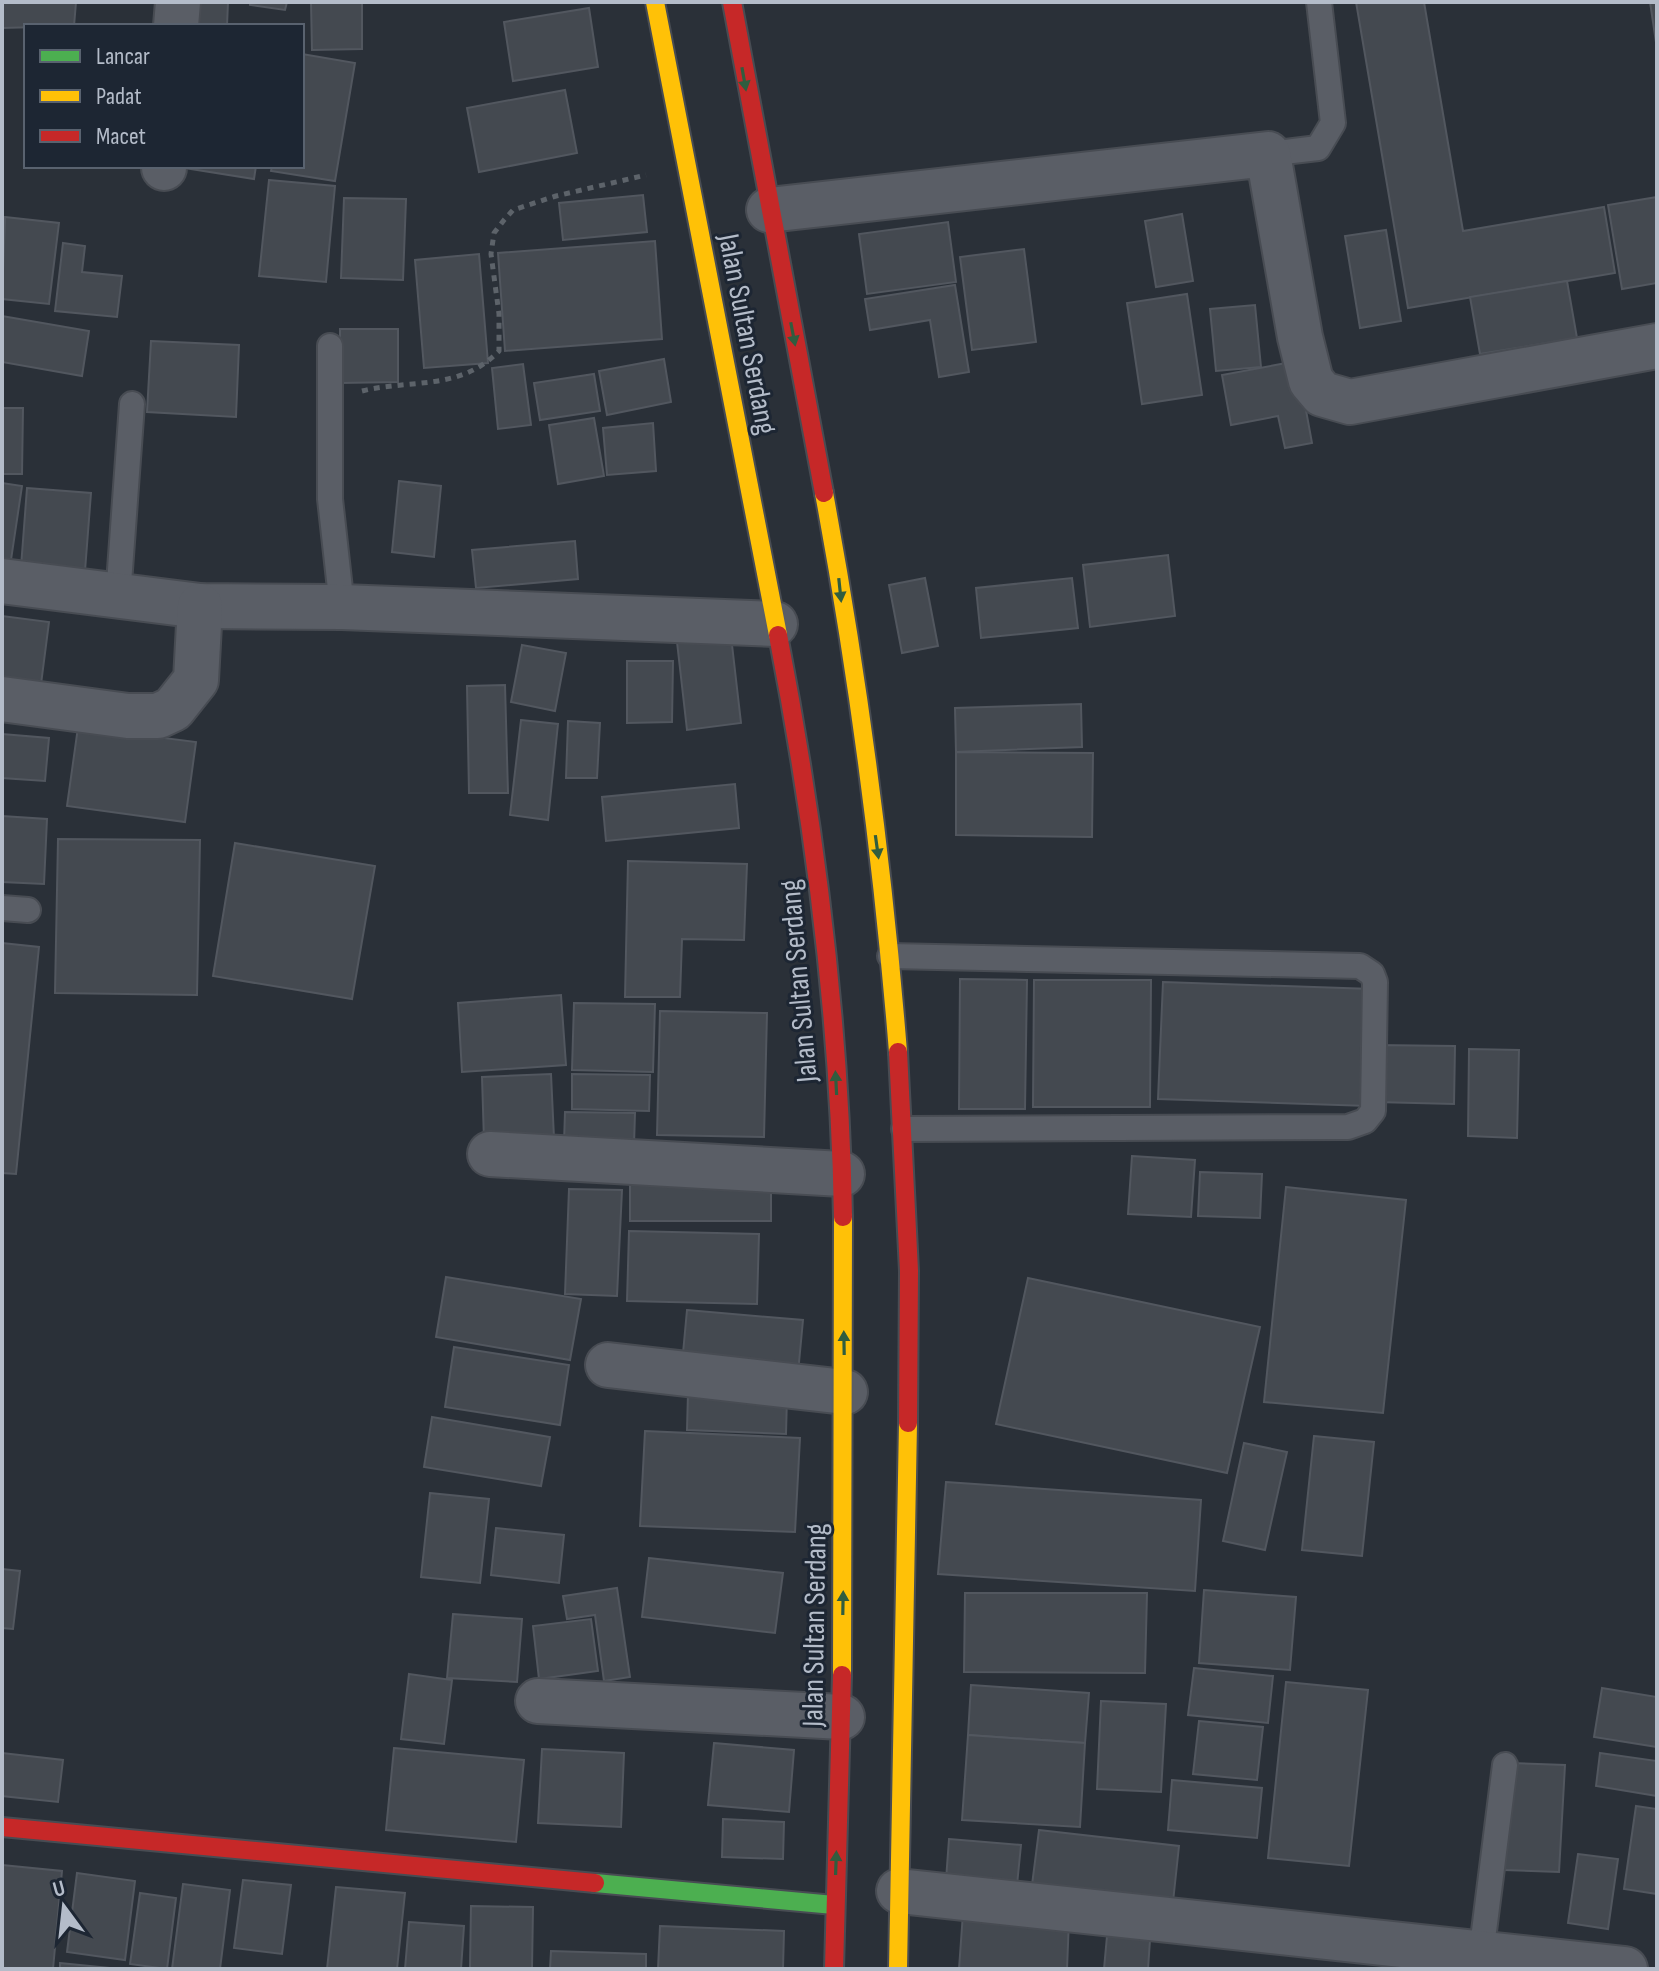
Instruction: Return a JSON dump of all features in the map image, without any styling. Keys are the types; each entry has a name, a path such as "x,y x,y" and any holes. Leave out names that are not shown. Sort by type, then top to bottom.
{"main road":[{"name":"Jalan Sultan Serdang","path":"655,2 797,731 822,913 842,1174 845,1392 842,1717 834,1969"},
{"name":"Jalan Sultan Serdang","path":"732,2 838,568 890,956 904,1129 909,1271 907,1594 898,1969"},
{"path":"2,1827 834,1905"}],"street":[{"path":"176,24 178,2"},
{"path":"769,210 1268,154 1300,337 1311,381 1322,394 1350,402 1657,346"},
{"path":"2,581 200,606 342,607 775,624"},
{"path":"2,699 128,716 158,716 173,709 182,703 196,680 200,606"},
{"path":"490,1154 842,1174"},
{"path":"608,1365 845,1392"},
{"path":"538,1701 842,1717"},
{"path":"899,1891 1481,1955 1556,1966 1625,1969"}],"lane":[{"path":"1268,154 1318,148 1333,123 1319,2"},
{"path":"330,346 331,526 342,607"},
{"path":"118,597 132,404"},
{"path":"2,908 28,910"},
{"path":"890,956 1360,966 1372,974 1375,982 1373,1111 1365,1121 1348,1127 904,1129"},
{"path":"1481,1955 1505,1765"}],"path":[{"path":"330,394 435,384 484,366 499,351 499,314 491,254 494,233 513,210 604,183 687,168"}],"building":[{"path":"2,2 76,2 74,24 24,24 24,27 2,28"},
{"path":"183,2 228,2 227,24 181,24"},
{"path":"250,2 287,2 285,10 250,5"},
{"path":"311,2 362,2 362,49 312,50"},
{"path":"1356,2 1424,2 1463,231 1604,207 1615,273 1408,308"},
{"path":"1650,2 1657,2 1657,49"},
{"path":"589,8 598,67 513,81 504,22"},
{"path":"304,54 355,63 335,181 271,171 272,168 304,168"},
{"path":"565,90 577,153 479,172 467,108"},
{"path":"185,168 256,168 254,179"},
{"path":"269,180 335,186 326,282 259,276"},
{"path":"643,195 647,232 563,240 559,203"},
{"path":"1657,197 1657,283 1622,289 1608,205"},
{"path":"344,198 406,199 403,280 341,278"},
{"path":"1182,214 1193,281 1156,287 1145,221"},
{"path":"5,217 59,223 49,304 2,299"},
{"path":"948,222 956,282 867,294 859,234"},
{"path":"1386,230 1401,321 1360,328 1345,236"},
{"path":"655,241 662,339 505,351 498,253"},
{"path":"63,243 85,246 82,272 122,276 117,317 55,311"},
{"path":"1024,249 1036,342 972,350 960,257"},
{"path":"479,254 488,363 424,368 415,260"},
{"path":"1567,281 1577,338 1480,354 1470,297"},
{"path":"955,285 969,372 939,377 930,320 870,330 865,299"},
{"path":"1187,294 1202,395 1142,404 1127,303"},
{"path":"1255,305 1261,367 1216,371 1210,309"},
{"path":"2,316 89,331 82,376 2,362"},
{"path":"340,329 398,329 398,382 340,383"},
{"path":"151,341 239,345 236,417 147,412"},
{"path":"664,359 671,402 607,415 599,371"},
{"path":"1297,361 1312,443 1285,448 1278,416 1231,425 1222,375"},
{"path":"523,364 531,425 498,429 492,368"},
{"path":"594,374 600,411 540,420 534,383"},
{"path":"2,408 23,408 22,474 2,474"},
{"path":"594,418 604,476 558,484 549,425"},
{"path":"653,423 656,471 607,475 603,428"},
{"path":"399,481 441,486 434,557 392,552"},
{"path":"2,483 22,486 11,560 2,559"},
{"path":"27,488 91,493 85,571 21,567"},
{"path":"575,541 578,579 476,588 472,550"},
{"path":"1168,555 1175,616 1090,627 1083,565"},
{"path":"925,578 938,646 902,653 889,585"},
{"path":"1072,578 1078,628 981,638 976,588"},
{"path":"2,616 49,622 40,692 2,688"},
{"path":"731,636 741,723 687,730 677,642"},
{"path":"522,645 566,653 555,711 511,702"},
{"path":"627,661 673,661 672,722 627,723"},
{"path":"505,685 508,793 469,793 467,686"},
{"path":"1081,704 1082,747 956,752 955,708"},
{"path":"521,720 558,724 548,820 510,815"},
{"path":"568,721 600,723 597,778 566,778"},
{"path":"78,727 196,742 185,822 67,806"},
{"path":"2,734 49,738 45,781 2,778"},
{"path":"956,752 1093,753 1092,837 956,835"},
{"path":"735,784 739,828 606,841 602,797"},
{"path":"2,816 47,819 44,884 2,882"},
{"path":"58,839 200,840 197,995 55,993"},
{"path":"235,843 375,866 352,999 213,976"},
{"path":"628,861 747,864 744,940 682,939 680,997 625,997"},
{"path":"2,943 39,947 16,1174 2,1173"},
{"path":"960,979 1027,980 1025,1109 959,1109"},
{"path":"1034,980 1151,980 1150,1107 1033,1107"},
{"path":"1163,982 1372,989 1368,1106 1158,1099"},
{"path":"561,995 566,1065 462,1072 458,1003"},
{"path":"574,1003 655,1004 653,1072 572,1070"},
{"path":"660,1011 767,1013 764,1137 657,1135"},
{"path":"1376,1045 1455,1046 1454,1104 1376,1102"},
{"path":"1469,1049 1519,1050 1517,1138 1468,1136"},
{"path":"551,1074 554,1138 484,1141 482,1077"},
{"path":"572,1074 650,1075 649,1111 572,1109"},
{"path":"565,1112 635,1113 634,1145 564,1143"},
{"path":"1132,1156 1195,1160 1191,1217 1128,1214"},
{"path":"1200,1172 1262,1174 1260,1218 1198,1216"},
{"path":"771,1178 771,1221 630,1221 630,1179"},
{"path":"1286,1187 1406,1200 1383,1413 1264,1402"},
{"path":"569,1189 622,1190 617,1296 565,1294"},
{"path":"629,1231 759,1234 757,1304 627,1301"},
{"path":"446,1277 581,1299 570,1360 436,1337"},
{"path":"1028,1278 1260,1327 1227,1473 996,1424"},
{"path":"687,1310 803,1320 798,1373 682,1364"},
{"path":"454,1347 569,1365 560,1425 445,1407"},
{"path":"688,1393 787,1397 786,1434 687,1430"},
{"path":"432,1417 550,1437 541,1486 424,1467"},
{"path":"645,1431 800,1438 795,1532 640,1526"},
{"path":"1314,1436 1374,1442 1362,1556 1302,1550"},
{"path":"1244,1443 1287,1452 1265,1550 1223,1541"},
{"path":"946,1482 1201,1500 1195,1591 938,1574"},
{"path":"430,1493 489,1499 480,1583 421,1577"},
{"path":"496,1528 564,1535 559,1583 491,1575"},
{"path":"649,1558 783,1573 775,1633 642,1617"},
{"path":"2,1569 20,1571 13,1629 2,1628"},
{"path":"617,1588 630,1677 604,1681 595,1615 567,1619 563,1596"},
{"path":"1204,1590 1296,1597 1290,1670 1199,1663"},
{"path":"965,1593 1147,1593 1145,1673 964,1672"},
{"path":"453,1614 522,1619 517,1682 447,1678"},
{"path":"591,1619 598,1671 539,1679 533,1626"},
{"path":"1194,1668 1273,1676 1268,1723 1188,1715"},
{"path":"409,1674 452,1680 444,1744 401,1739"},
{"path":"1286,1682 1368,1690 1349,1866 1268,1858"},
{"path":"971,1685 1089,1693 1085,1743 968,1735"},
{"path":"1602,1688 1657,1697 1657,1747 1594,1737"},
{"path":"1101,1701 1166,1704 1161,1792 1097,1789"},
{"path":"1199,1721 1263,1727 1257,1780 1193,1774"},
{"path":"968,1735 1085,1743 1080,1827 962,1820"},
{"path":"714,1743 794,1750 789,1812 708,1805"},
{"path":"394,1748 524,1760 516,1842 386,1830"},
{"path":"542,1749 624,1753 621,1827 538,1823"},
{"path":"2,1753 63,1760 58,1802 2,1796"},
{"path":"1600,1753 1657,1761 1657,1796 1596,1786"},
{"path":"1509,1763 1565,1765 1559,1872 1504,1870"},
{"path":"1172,1780 1262,1788 1257,1838 1168,1830"},
{"path":"1636,1806 1657,1809 1657,1894 1624,1889"},
{"path":"723,1819 784,1822 783,1859 722,1857"},
{"path":"1039,1830 1179,1846 1173,1902 1032,1885"},
{"path":"949,1839 1021,1845 1017,1885 946,1880"},
{"path":"1578,1854 1618,1859 1608,1929 1568,1923"},
{"path":"2,1865 62,1871 53,1969 2,1969"},
{"path":"77,1873 135,1881 125,1960 67,1952"},
{"path":"243,1880 291,1885 282,1954 234,1948"},
{"path":"183,1884 230,1890 220,1969 172,1969"},
{"path":"336,1887 405,1893 397,1969 327,1969"},
{"path":"140,1893 176,1898 167,1969 130,1964"},
{"path":"471,1906 533,1907 532,1969 470,1969"},
{"path":"963,1913 1069,1919 1067,1969 959,1969"},
{"path":"409,1922 464,1926 461,1969 405,1969"},
{"path":"660,1926 784,1931 783,1969 658,1969"},
{"path":"1107,1936 1150,1940 1148,1969 1104,1969"},
{"path":"551,1951 646,1954 646,1969 550,1969"},
{"path":"60,1963 120,1969 60,1969"}],"traffic: fast":[{"path":"595,1883 834,1905"}],"traffic: slow":[{"path":"655,2 778,635"},
{"path":"824,493 868,771 898,1052"},
{"path":"842,1675 843,1217"},
{"path":"898,1969 908,1423"}],"traffic: jam":[{"path":"732,2 824,493"},
{"path":"778,635 803,779 823,924 837,1071 843,1217"},
{"path":"898,1052 909,1271 908,1423"},
{"path":"834,1969 842,1675"},
{"path":"2,1827 595,1883"}]}
